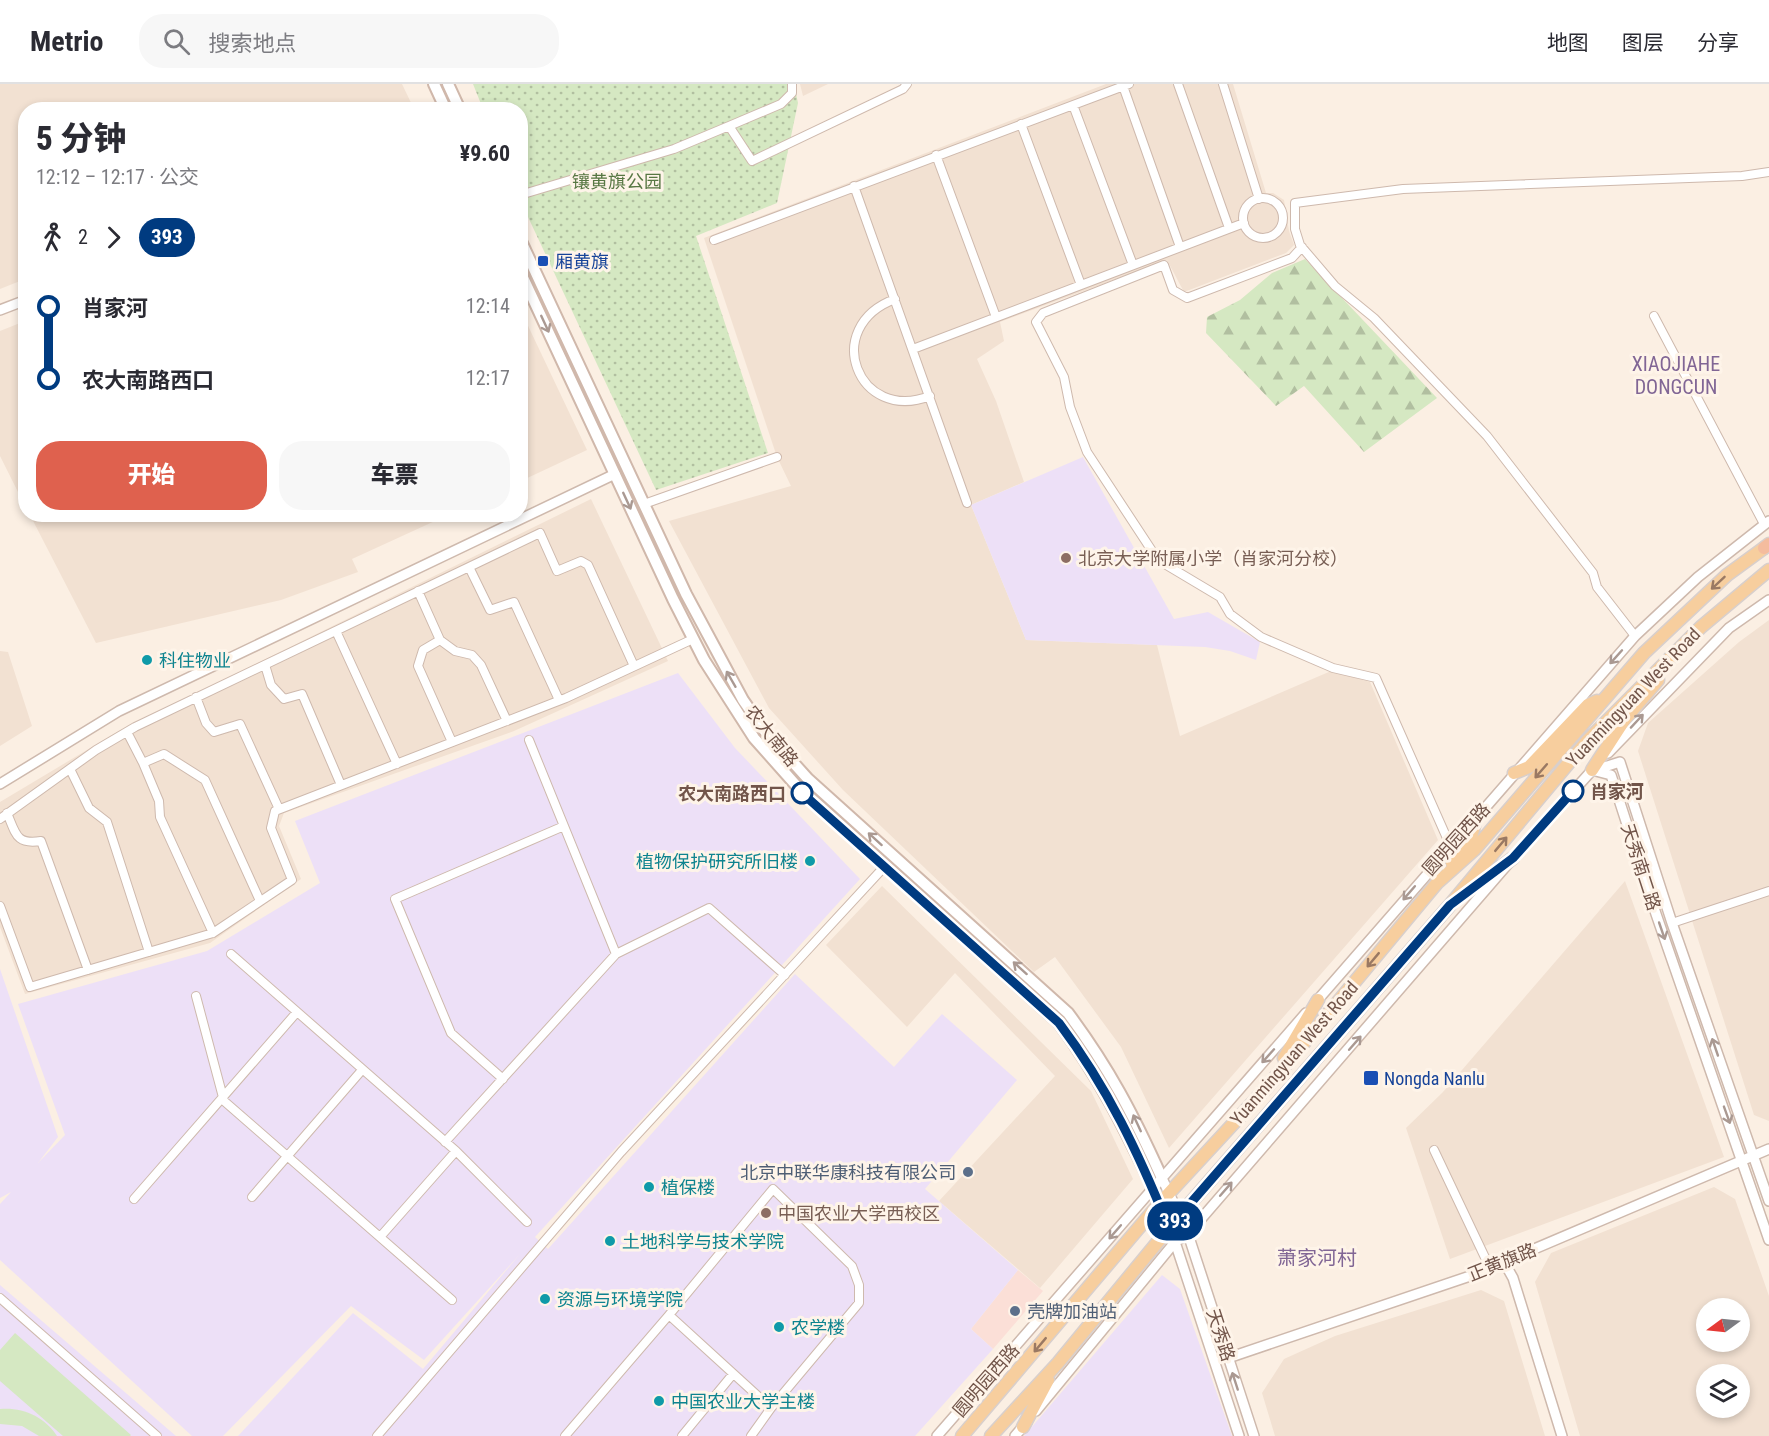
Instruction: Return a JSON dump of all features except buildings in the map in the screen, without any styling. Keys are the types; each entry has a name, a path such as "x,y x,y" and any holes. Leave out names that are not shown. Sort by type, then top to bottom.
{"main road":[{"path":"434,84 442,102"},
{"path":"448,84 456,102"},
{"name":"农大南路","path":"528,256 716,653 743,700 764,729 808,779 1068,1013 1101,1058 1126,1101 1161,1176"},
{"name":"农大南路","path":"528,288 693,639 732,708 776,764 802,792 1059,1023 1090,1065 1114,1106 1153,1188"},
{"name":"Yuanmingyuan West Road","path":"1160,1204 1268,1086 1437,883 1474,850 1604,699 1661,637 1727,575 1766,546"},
{"name":"Yuanmingyuan West Road","path":"991,1436 1058,1363 1180,1215 1450,905 1587,741 1701,627 1769,570"},
{"path":"1592,771 1625,718 1701,627"},
{"path":"1514,773 1528,767 1588,705 1604,699"},
{"path":"1437,883 1472,834 1476,818"},
{"path":"1450,905 1513,858"},
{"path":"1268,1086 1318,1000"},
{"path":"962,1436 1160,1204"},
{"path":"1019,1431 1058,1363"}],"street":[{"path":"528,193 674,149 786,101 792,93 792,84"},
{"path":"729,126 752,161 903,89 907,84"},
{"path":"1178,84 1229,228"},
{"path":"1223,84 1259,199"},
{"path":"714,240 1126,85 1180,248"},
{"path":"1073,105 1133,265"},
{"path":"1021,124 1081,285"},
{"path":"936,155 996,317"},
{"path":"1281,209 1294,203 1403,189 1742,176 1769,172"},
{"path":"854,186 967,503"},
{"path":"1259,199 1272,200 1281,209 1283,223 1280,229 1269,238 1256,237 1244,223 1245,210 1259,199"},
{"path":"1294,203 1295,229 1302,247 1335,286 1374,318 1487,436 1593,573 1597,587 1635,636"},
{"path":"913,349 1244,223"},
{"path":"1302,247 1292,258 1187,298 1173,290 1164,265 1043,313 1036,322 1064,377 1070,407 1087,452 1158,560 1220,597 1230,614 1261,637 1333,668 1376,678 1450,846"},
{"path":"895,299 875,308 863,320 855,334 853,351 856,367 864,382 876,393 892,400 908,402 930,396"},
{"path":"0,310 18,303"},
{"path":"1654,316 1766,522"},
{"path":"644,504 777,457"},
{"path":"528,516 615,474"},
{"path":"0,784 119,711 515,522"},
{"name":"圆明园西路","path":"937,1436 1161,1176 1318,1000 1635,636 1698,577 1766,522"},
{"path":"88,970 41,841 27,843 17,837 3,816 127,732 540,533 557,571 580,561 588,565 634,666"},
{"path":"469,567 490,610 514,602 559,700"},
{"path":"418,591 440,640 455,651 472,655 481,665 507,721"},
{"path":"1019,1431 1175,1242 1188,1233 1513,858 1658,698 1730,628 1769,600"},
{"path":"336,631 397,764"},
{"path":"0,906 30,987 213,933 292,880 271,828 274,811 559,700 693,639"},
{"path":"440,640 423,650 418,666 452,742"},
{"path":"265,665 271,685 284,699 302,694 341,785"},
{"path":"196,697 206,723 214,732 240,724 279,809"},
{"path":"127,732 159,801 160,816 213,933"},
{"path":"529,740 616,954"},
{"path":"142,764 164,754 205,780 261,901"},
{"name":"天秀南二路","path":"1592,771 1620,762 1672,923 1769,1202"},
{"path":"70,769 89,808 107,822 149,952"},
{"name":"天秀南二路","path":"1592,771 1611,775 1656,914 1769,1240"},
{"path":"502,1079 451,1033 395,899 564,826"},
{"path":"377,1436 621,1152 885,866"},
{"path":"1672,923 1769,891"},
{"path":"445,1142 616,954 709,908 785,975"},
{"path":"231,954 445,1142 527,1222"},
{"path":"196,996 224,1101 452,1300"},
{"path":"134,1199 297,1012"},
{"path":"252,1197 362,1070"},
{"name":"正黄旗路","path":"1228,1358 1490,1268 1769,1149"},
{"path":"1434,1150 1490,1268"},
{"path":"380,1237 456,1152"},
{"name":"天秀路","path":"1161,1176 1188,1233 1254,1436"},
{"name":"天秀路","path":"1153,1188 1175,1242 1239,1436"},
{"path":"565,1436 773,1189 852,1266 859,1285 858,1303 771,1408 751,1436"},
{"path":"1504,1262 1513,1278 1562,1436"},
{"path":"0,1298 157,1436"},
{"path":"669,1315 771,1408"},
{"path":"682,1436 733,1374"}],"shaded area":[{"path":"0,84 402,84 411,102 18,102 18,282 0,289"},
{"path":"800,84 828,84 803,96"},
{"path":"1106,84 1233,84 1266,193 1273,193 1284,200 1289,231 1294,245 1286,253 1184,292 1167,260 1000,322 1004,341 977,359 996,401 1024,482 971,505 1026,640 1157,645 1180,736 1331,671 1370,682 1438,840 1169,1148 1121,1047 1055,957 1034,972 843,790 769,708 669,521 791,486 777,457 704,238"},
{"path":"18,324 18,492 0,456 0,331"},
{"path":"528,326 587,450 528,477"},
{"name":"北京大学附属小学（肖家河分校）","path":"1083,457 1174,619 1208,612 1260,642 1256,660 1230,651 1205,647 1026,640 971,505"},
{"path":"591,499 668,661 514,731 284,813 279,826 301,879 210,943 25,994 0,927 0,802 117,732"},
{"path":"34,522 433,522 352,559 358,572 281,600 96,643"},
{"path":"1769,620 1769,1121 1754,1115 1638,751 1648,723 1739,642"},
{"path":"0,651 8,652 32,726 0,746"},
{"path":"678,673 735,748 860,879 535,1237 548,1249 795,974 894,1067 942,1014 1017,1080 925,1189 1018,1270 971,1329 993,1349 915,1436 238,1436 353,1313 423,1369 520,1254 424,1360 351,1306 223,1436 192,1436 0,1260 0,1204 11,1192 0,1198 0,969 58,1137 38,1163 65,1135 18,1004 207,951 320,883 295,821"},
{"path":"1625,881 1724,1157 1450,1259 1406,1128 1443,1092"},
{"path":"882,886 1091,1091 1133,1179 1040,1288 939,1201 1055,1076 955,973 907,1027 826,945"},
{"path":"1714,1187 1735,1199 1769,1296 1769,1436 1580,1436 1535,1282 1551,1253"},
{"path":"1018,1270 1043,1291 993,1349 971,1329"},
{"path":"1162,1275 1180,1289 1232,1436 1024,1436"},
{"path":"0,1285 176,1436 0,1436"},
{"path":"1481,1290 1504,1301 1545,1436 1275,1436 1262,1393 1284,1359 1335,1336"}],"green space":[{"name":"镶黄旗公园","path":"473,84 794,84 798,103 777,203 696,236 768,453 656,490 528,217 528,102 480,102"},
{"path":"1305,259 1437,398 1364,452 1304,386 1276,406 1206,333 1207,317 1240,300 1272,273"},
{"path":"15,1333 131,1435 63,1436 0,1381 0,1350"},
{"path":"0,1409 17,1410 33,1415 46,1423 57,1436 39,1436 22,1426 0,1424"}],"bus line":[{"name":"393","path":"802,793 1059,1023 1090,1065 1114,1106 1153,1188 1169,1228 1450,905 1513,858 1573,791"}],"place":[{"name":"厢黄旗","path":"543,261"},
{"name":"北京大学附属小学（肖家河分校）","path":"1066,558"},
{"name":"科住物业","path":"147,660"},
{"name":"肖家河","path":"1573,791"},
{"name":"农大南路西口","path":"802,793"},
{"name":"植物保护研究所旧楼","path":"810,861"},
{"name":"Nongda Nanlu","path":"1371,1078"},
{"name":"北京中联华康科技有限公司","path":"968,1172"},
{"name":"植保楼","path":"649,1187"},
{"name":"中国农业大学西校区","path":"766,1213"},
{"name":"土地科学与技术学院","path":"610,1241"},
{"name":"资源与环境学院","path":"545,1299"},
{"name":"壳牌加油站","path":"1015,1311"},
{"name":"农学楼","path":"779,1327"},
{"name":"中国农业大学主楼","path":"659,1401"}],"district":[{"name":"XIAOJIAHE DONGCUN","path":"1676,376"},
{"name":"萧家河村","path":"1317,1258"}]}
